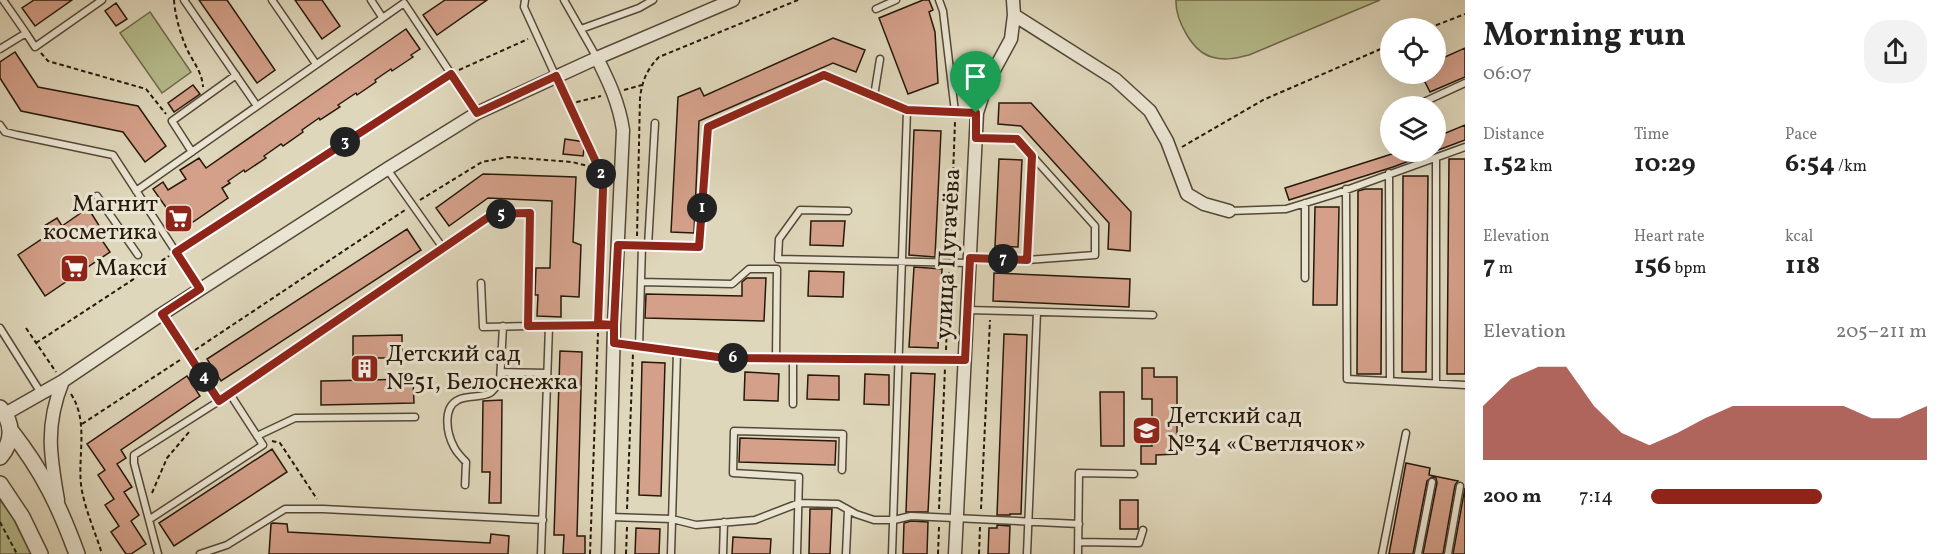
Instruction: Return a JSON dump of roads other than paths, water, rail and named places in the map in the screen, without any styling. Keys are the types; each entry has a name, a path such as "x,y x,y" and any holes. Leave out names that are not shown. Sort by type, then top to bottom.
{"street":[{"path":"77,554 59,507 41,472 11,431 3,411 63,381 200,289 477,113 556,76 733,0"},
{"name":"улица Пугачёва","path":"955,554 976,113 986,85 1011,39 1013,0"},
{"path":"1014,15 1115,79 1150,111 1167,141 1187,194 1204,204 1229,211"},
{"path":"597,58 614,93 623,130 614,325 608,554"},
{"path":"59,507 52,466 50,425 63,381"},
{"path":"0,458 7,449 11,431"},
{"path":"0,484 22,518 40,554"}],"lane":[{"path":"3,0 35,46 102,0"},
{"path":"184,0 257,106"},
{"path":"272,0 316,64"},
{"path":"371,0 382,17"},
{"path":"525,0 524,8 556,76"},
{"path":"564,0 597,58"},
{"path":"581,29 639,8 653,0"},
{"path":"876,9 896,0"},
{"path":"939,0 943,11 956,112"},
{"path":"136,191 382,17 407,2 477,113"},
{"path":"0,50 26,33"},
{"path":"874,96 880,58"},
{"path":"192,152 171,121 236,75"},
{"path":"618,245 699,247 708,127 824,75 907,110 976,113"},
{"path":"1437,96 1465,83"},
{"path":"892,554 907,110"},
{"path":"636,346 642,246 655,123"},
{"path":"0,125 5,132 113,155 200,289"},
{"path":"848,212 800,210 779,239 778,259 950,262 1095,255 1095,226 1017,139 976,138"},
{"path":"1446,154 1465,147"},
{"path":"1027,260 1032,156"},
{"path":"1229,211 1286,209 1423,162"},
{"path":"1436,162 1436,383"},
{"path":"387,169 443,248"},
{"path":"1389,173 1390,380"},
{"path":"1346,189 1347,379 1465,385"},
{"path":"97,196 138,255"},
{"path":"1305,203 1305,278"},
{"path":"158,554 134,463 134,455 230,394 493,214 530,213 528,326"},
{"path":"641,282 732,284 749,268 777,269 776,359"},
{"path":"481,283 483,327 614,325"},
{"path":"967,310 1154,315"},
{"path":"1027,554 1037,312"},
{"path":"162,314 219,401"},
{"path":"465,485 466,462 454,448 450,437 448,412 452,404 460,398 489,394 500,382 502,326"},
{"path":"541,554 549,326"},
{"path":"0,328 40,393"},
{"path":"614,343 725,358 965,360"},
{"path":"671,554 677,352"},
{"path":"793,359 793,404"},
{"path":"501,372 547,374"},
{"path":"150,519 263,445 230,394"},
{"path":"257,436 295,418 415,417"},
{"path":"797,554 800,477 733,473 734,431 843,434 842,470"},
{"path":"1382,554 1406,433"},
{"path":"1078,554 1079,473 1134,474"},
{"path":"1418,554 1432,482"},
{"path":"1448,554 1460,486"},
{"path":"609,517 672,519 696,525 755,520 799,502 838,504 856,514 874,520 894,520 911,516 1079,524"},
{"path":"200,554 227,545 285,509 543,520"},
{"path":"846,554 848,510"},
{"path":"723,554 724,522"},
{"path":"1079,542 1139,543 1143,530"}],"place":[{"name":"Магнит косметика","path":"179,219"},
{"name":"Макси","path":"74,269"},
{"name":"Детский сад №51, Белоснежка","path":"365,369"},
{"name":"Детский сад №34 «Светлячок»","path":"1146,431"}]}
